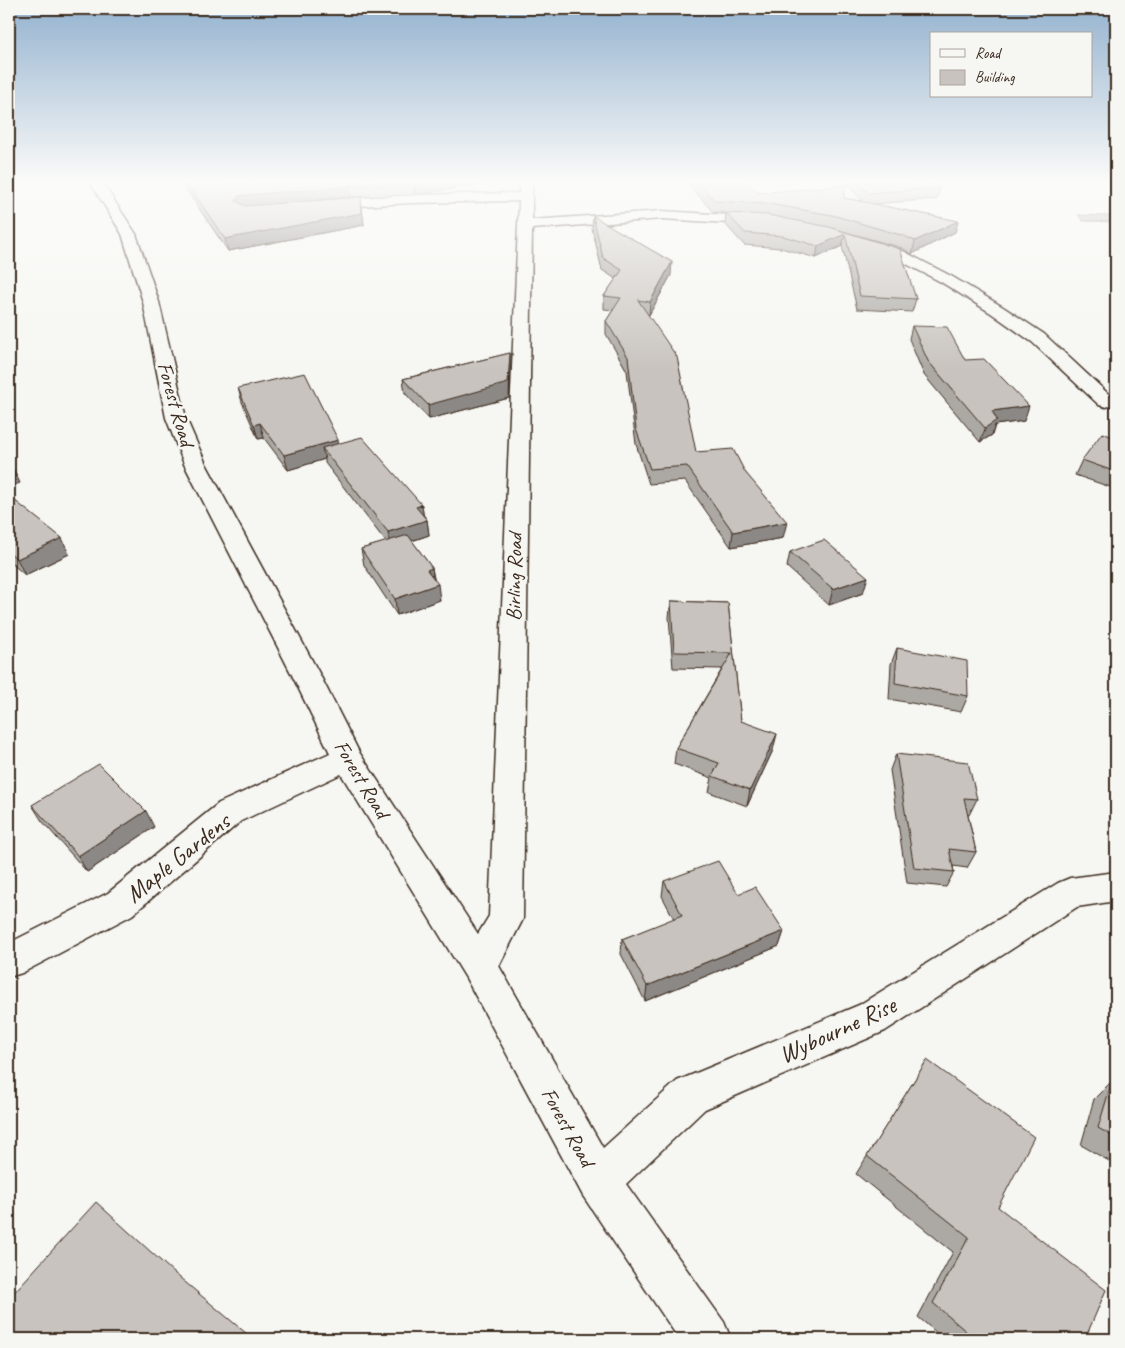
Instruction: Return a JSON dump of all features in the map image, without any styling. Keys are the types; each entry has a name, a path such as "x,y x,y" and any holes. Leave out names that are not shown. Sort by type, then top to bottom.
{"street":[{"name":"Forest Road","path":"133,245 151,302 176,418 195,464 306,675 347,758 479,966 598,1181 706,1339"},
{"name":"Birling Road","path":"479,966 506,919 523,245"},
{"path":"870,245 896,253 946,279 997,310 1038,338 1106,401"},
{"name":"Maple Gardens","path":"9,961 120,904 230,812 347,758"},
{"name":"Wybourne Rise","path":"598,1181 691,1095 872,1018 1070,893 1116,887"}],"building":[{"path":"600,245 643,245 672,262 650,302 638,300 677,357 696,452 733,449 745,472 787,522 733,532 687,466 650,469 636,429 628,357 606,321 621,298 604,296 622,270 603,258"},
{"path":"848,245 887,245 900,249 916,299 860,296"},
{"path":"912,326 947,327 965,360 984,359 1029,406 992,411 997,420 985,428 928,361"},
{"path":"510,353 508,383 428,405 403,379"},
{"path":"305,373 338,440 284,455 260,423 254,425 238,388"},
{"path":"1102,433 1116,438 1116,472 1082,460"},
{"path":"362,437 422,505 416,507 427,520 388,532 322,448"},
{"path":"9,461 13,468 9,470"},
{"path":"9,496 62,538 17,559 9,552"},
{"path":"408,535 432,568 427,570 438,584 395,599 361,549"},
{"path":"824,540 868,577 833,589 790,552"},
{"path":"671,601 728,603 741,721 777,734 750,790 712,776 719,763 676,748 732,653 674,652"},
{"path":"897,648 967,661 968,696 895,683"},
{"path":"896,754 968,762 977,799 964,798 976,852 949,849 954,872 914,868"},
{"path":"99,764 146,811 78,856 32,805"},
{"path":"718,861 738,894 755,887 784,931 647,986 622,939 682,915 664,881"},
{"path":"927,1060 1034,1137 998,1207 1106,1290 1085,1339 975,1339 933,1303 969,1237 867,1156"},
{"path":"1112,1081 1116,1084 1116,1138 1098,1128"},
{"path":"96,1202 173,1272 253,1339 9,1339 9,1298"}]}
